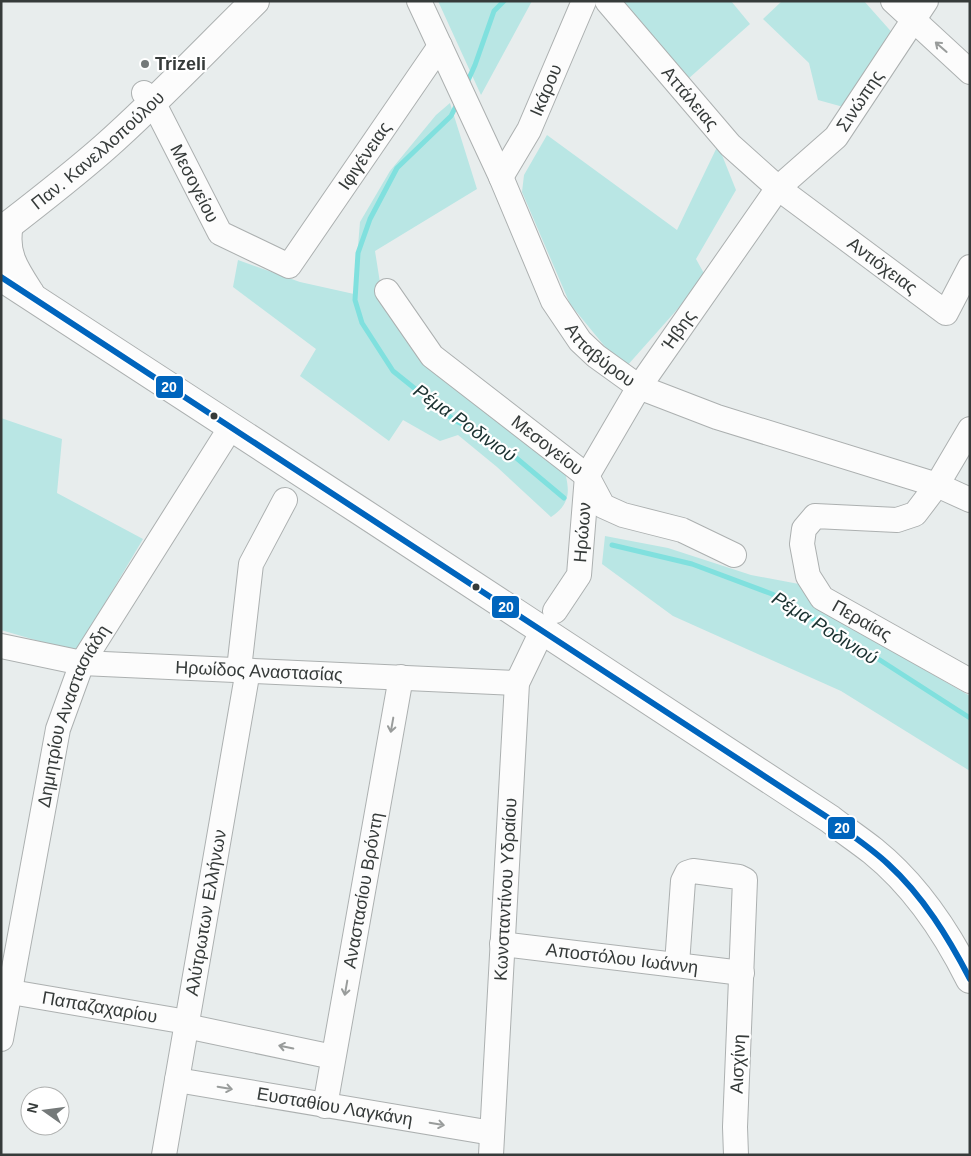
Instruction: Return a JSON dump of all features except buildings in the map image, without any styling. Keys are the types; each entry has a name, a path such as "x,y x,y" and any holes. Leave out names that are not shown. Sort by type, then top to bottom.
{"main road":[{"name":"Παν. Κανελλοπούλου","path":"149,98 237,1"},
{"name":"Παν. Κανελλοπούλου","path":"4,224 60,185 149,98 255,1"},
{"path":"4,224 8,250 20,277 32,297"},
{"path":"1,277 231,427 549,620 830,819 874,852 921,900 943,932 970,979"}],"street":[{"name":"Ατταβύρου","path":"419,1 473,113 553,301 580,342 639,387 718,417 937,485 970,500"},
{"name":"Ικάρου","path":"501,176 529,130 584,1"},
{"name":"Αττάλειας","path":"608,1 730,145 778,188"},
{"path":"893,1 913,22 970,72"},
{"name":"Σινώπης","path":"778,188 836,137 926,1"},
{"name":"Ιφιγένειας","path":"289,266 440,46"},
{"name":"Μεσογείου","path":"149,98 220,233 289,266"},
{"name":"Αντιόχειας","path":"778,188 946,313 970,267"},
{"name":"Ήβης","path":"587,476 639,387 778,188"},
{"name":"Μεσογείου","path":"387,291 432,356 587,476 603,506 623,515 682,530 734,555"},
{"name":"Δημητρίου Αναστασιάδη","path":"1,1039 58,729 82,663 231,427"},
{"path":"937,485 970,429"},
{"name":"Ηρώων","path":"549,620 579,574 587,476"},
{"name":"Περαίας","path":"937,485 915,514 897,520 815,516 804,529 802,544 808,576 822,598 970,680"},
{"name":"Αλύτρωτων Ελλήνων","path":"164,1155 187,1024 243,669 251,564 285,500"},
{"name":"Κωνσταντίνου Υδραίου","path":"491,1144 517,683 549,620"},
{"name":"Ηρωίδος Αναστασίας","path":"1,646 82,663 517,683"},
{"name":"Αναστασίου Βρόντη","path":"325,1106 401,677"},
{"name":"Αισχίνη","path":"677,964 683,881 687,873 693,871 739,877 745,880 735,1127 736,1155"},
{"name":"Αποστόλου Ιωάννη","path":"502,944 742,973"},
{"name":"Παπαζαχαρίου","path":"11,992 187,1024 333,1057"},
{"name":"Ευσταθίου Λαγκάνη","path":"177,1080 325,1106 491,1144"}],"shaded area":[{"path":"438,1 532,1 481,95"},
{"path":"620,1 731,1 750,24 688,79"},
{"path":"782,1 864,1 896,37 847,108 818,100 809,63 763,19"},
{"path":"450,103 477,189 375,251 384,308 429,368 562,460 568,492 567,499 559,511 551,517 497,467 458,435 440,441 403,420 389,441 300,376 316,349 233,287 238,260 300,282 354,294 360,222 390,171 436,115"},
{"path":"547,135 677,230 718,145 736,190 696,259 706,277 626,367 611,354 570,304 522,192 524,175"},
{"path":"1,418 62,439 57,493 143,539 76,652 1,630"},
{"path":"605,536 668,548 751,575 799,584 828,614 970,696 970,771 841,691 673,616 602,564"}],"waterway":[{"name":"Ρέμα Ροδινιού","path":"466,85 494,11 504,1"},
{"name":"Ρέμα Ροδινιού","path":"458,102 451,116 397,168 370,219 358,253 355,300 362,323 393,371 454,420 496,441 564,498"},
{"name":"Ρέμα Ροδινιού","path":"612,545 692,564 772,594 855,644 970,718"}],"transit line":[{"name":"20","path":"1,277 830,819 867,846 901,876 924,903 944,933 970,979"}],"place":[{"name":"Trizeli","path":"145,64"}]}
